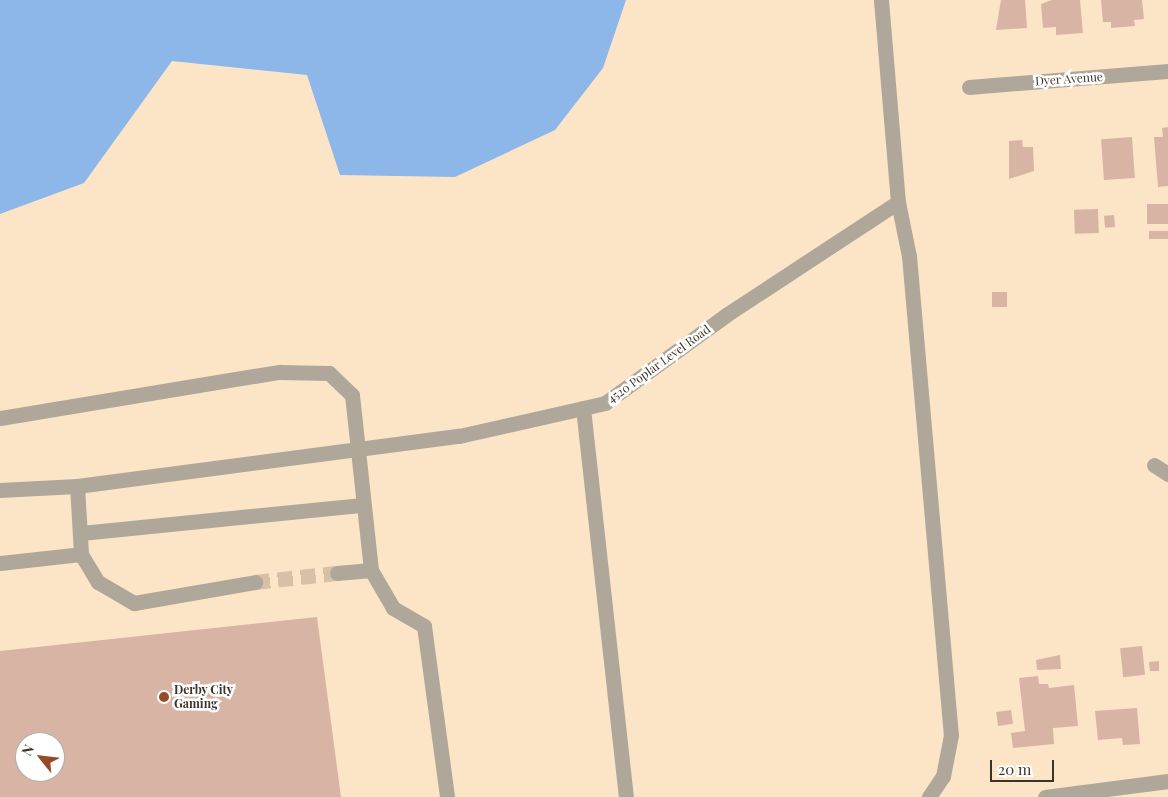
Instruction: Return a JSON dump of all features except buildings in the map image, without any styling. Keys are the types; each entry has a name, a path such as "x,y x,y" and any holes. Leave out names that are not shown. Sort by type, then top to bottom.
{"street":[{"path":"881,0 898,202 909,256 951,735 943,776 929,797"},
{"name":"Dyer Avenue","path":"970,87 1168,71"},
{"name":"4520 Poplar Level Road","path":"0,490 77,486 357,452 459,436 605,403 726,315 898,202"},
{"path":"0,418 279,372 329,373 352,395 370,570 393,608 424,626 447,797"},
{"path":"583,408 626,797"},
{"path":"1154,465 1168,474"},
{"path":"77,486 81,554 98,582 134,603 255,582"},
{"path":"81,533 363,505"},
{"path":"0,563 81,554"},
{"path":"337,573 370,570"},
{"path":"1044,797 1168,781"}],"water":[{"path":"0,0 626,0 603,68 555,130 455,177 340,175 307,75 172,61 84,183 0,214"}],"tunnel":[{"path":"255,582 337,573"}],"place":[{"name":"Derby City Gaming","path":"164,697"}]}
